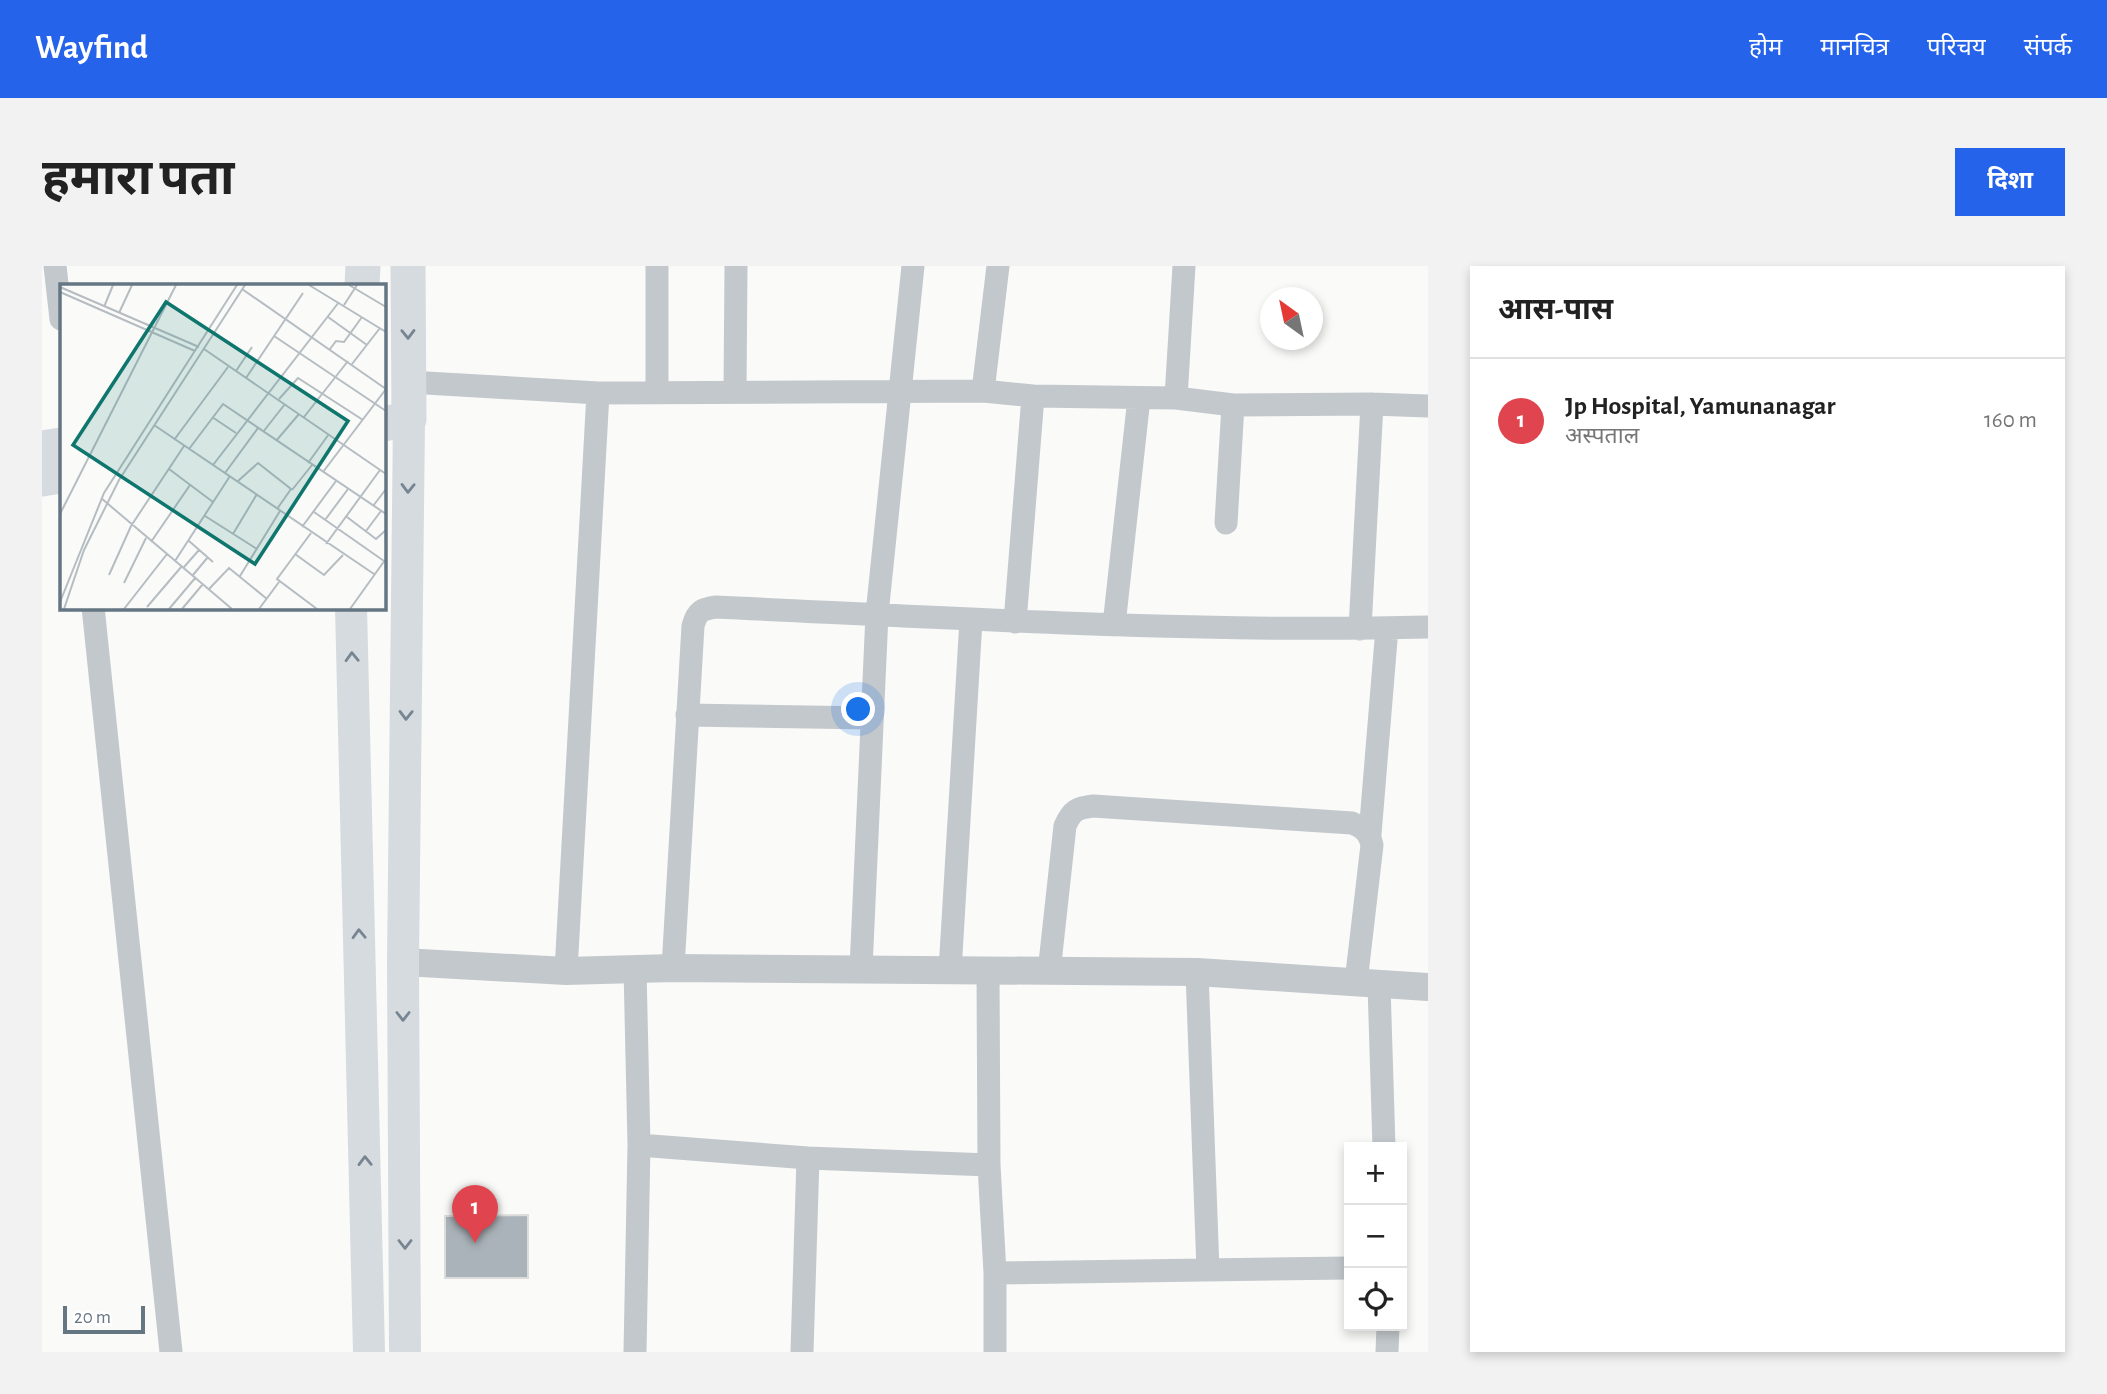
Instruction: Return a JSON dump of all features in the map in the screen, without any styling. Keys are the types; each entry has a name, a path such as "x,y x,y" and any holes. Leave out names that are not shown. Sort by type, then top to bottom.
{"main road":[{"path":"362,284 363,266"},
{"path":"405,1352 396,384 408,266"},
{"path":"42,448 60,444"},
{"path":"42,479 60,476"},
{"path":"351,609 369,1352"}],"street":[{"path":"55,266 60,310"},
{"path":"657,266 657,392"},
{"path":"735,392 736,266"},
{"path":"861,969 877,614 913,266"},
{"path":"983,391 999,266"},
{"path":"1176,398 1184,266"},
{"path":"396,384 598,393 983,391 1033,396 1176,398 1233,404 1428,406"},
{"path":"566,971 598,393"},
{"path":"1015,622 1033,396"},
{"path":"1114,625 1139,398"},
{"path":"1226,523 1233,404"},
{"path":"1360,629 1372,404"},
{"path":"673,968 693,626 696,615 703,609 716,607 1114,625 1360,629 1428,627"},
{"path":"93,609 171,1352"},
{"path":"950,971 971,620"},
{"path":"1383,1142 1367,984 1372,845 1370,834 1387,628"},
{"path":"687,715 871,718"},
{"path":"1049,972 1065,825 1077,808 1093,806 1352,823 1361,826 1370,834"},
{"path":"403,962 566,971 673,968 1197,972 1428,987"},
{"path":"635,969 639,1145 635,1352"},
{"path":"988,972 989,1165 995,1273 995,1352"},
{"path":"1197,972 1208,1270"},
{"path":"639,1145 808,1158 989,1165"},
{"path":"802,1352 808,1158"},
{"path":"995,1273 1344,1268"},
{"path":"1387,1352 1388,1331"}],"building":[{"path":"528,1215 528,1278 445,1278 445,1216"}],"place":[{"name":"Jp Hospital, Yamunanagar","path":"475,1243"}]}
